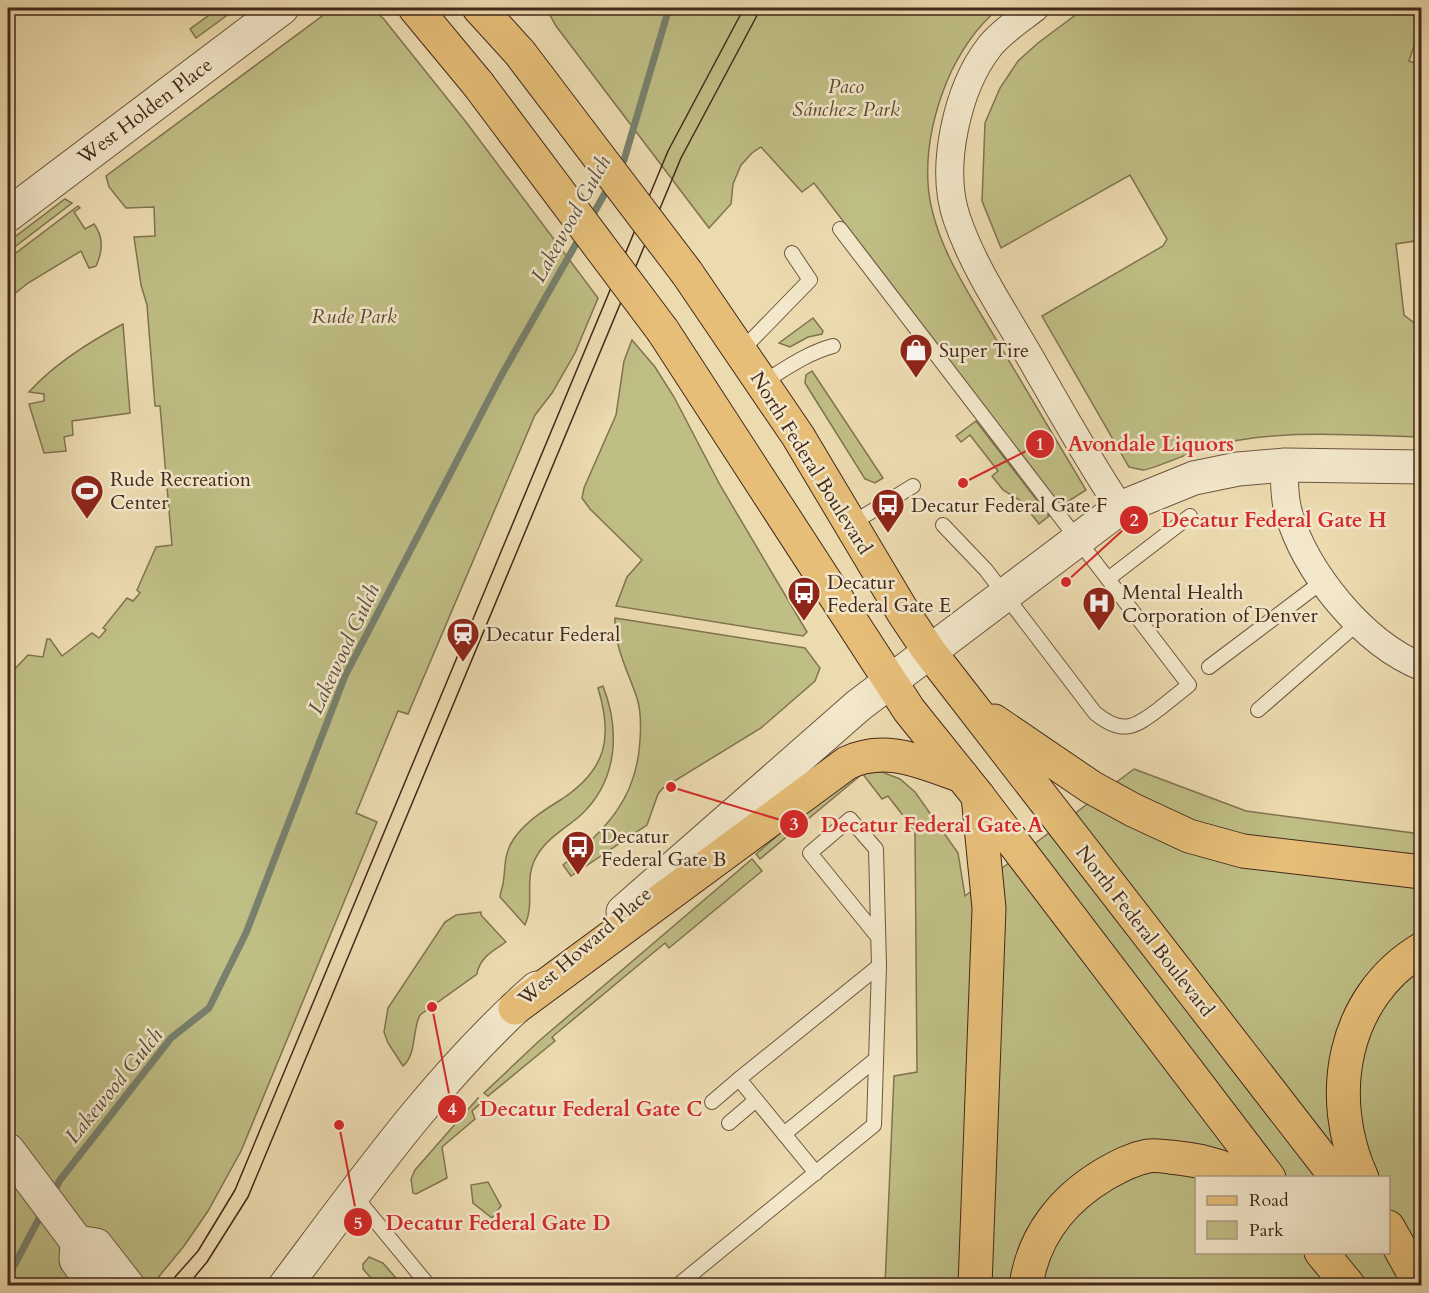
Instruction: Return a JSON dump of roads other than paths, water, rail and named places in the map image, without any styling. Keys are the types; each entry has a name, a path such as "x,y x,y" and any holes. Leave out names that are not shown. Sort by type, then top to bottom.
{"main road":[{"path":"415,8 478,84 663,331 909,710 970,786 1267,1176"},
{"name":"North Federal Boulevard","path":"479,8 520,53 687,273 798,436 903,612 929,651 1335,1176"},
{"path":"968,703 1090,787 1149,819 1189,836 1243,851 1422,872"},
{"path":"515,1008 847,763 860,756 880,754 917,760 970,786"},
{"path":"970,786 989,908 975,1286"},
{"path":"1361,1176 1354,1159 1343,1115 1345,1058 1355,1025 1372,996 1388,975 1407,957 1422,949"},
{"path":"1026,1286 1037,1246 1052,1218 1071,1197 1094,1180 1132,1160 1150,1155 1202,1161 1241,1176"},
{"path":"1390,1229 1421,1286"},
{"path":"1390,1245 1421,1286"},
{"path":"1323,1254 1350,1286"},
{"path":"1328,1254 1350,1286"}],"street":[{"name":"West Holden Place","path":"8,215 282,8"},
{"path":"1035,8 991,45 969,82 956,121 951,163 952,202 961,231 983,275 1120,508"},
{"path":"1285,465 1284,485 1288,510 1305,551 1323,580 1358,623 1396,654 1422,667"},
{"name":"West Howard Place","path":"285,1286 412,1117 515,1008 859,705 1120,508 1194,478 1238,470 1285,465 1422,467"},
{"path":"8,1150 77,1242 76,1260 115,1283"}],"lane":[{"path":"840,229 1189,685 1137,726 1114,725 1095,713 986,570 943,525"},
{"path":"740,352 810,280 792,253"},
{"path":"762,383 803,357 833,346"},
{"path":"850,524 913,486"},
{"path":"1108,579 1190,516"},
{"path":"1209,667 1323,580"},
{"path":"1258,710 1358,623"},
{"path":"677,1286 874,1125 879,966 876,849 850,819 810,853 878,937"},
{"path":"712,1102 879,966"},
{"path":"784,1134 876,1059"},
{"path":"739,1079 816,1173"},
{"path":"729,1123 756,1100"},
{"path":"353,1194 429,1286"}],"waterway":[{"name":"Lakewood Gulch","path":"619,168 624,160 669,8"},
{"name":"Lakewood Gulch","path":"591,218 609,186"},
{"name":"Lakewood Gulch","path":"52,1195 60,1180 171,1038 209,1008 246,933 345,676 501,376 581,235"},
{"name":"Lakewood Gulch","path":"8,1277 42,1213"}],"tram line":[{"path":"167,1286 198,1251 235,1190 668,151 744,8"},
{"path":"187,1286 207,1262 248,1197 681,158 761,8"}],"place":[{"name":"Super Tire","path":"916,379"},
{"name":"Avondale Liquors","path":"963,483"},
{"name":"Rude Recreation Center","path":"87,520"},
{"name":"Decatur Federal Gate F","path":"888,534"},
{"name":"Decatur Federal Gate H","path":"1066,582"},
{"name":"Decatur Federal Gate E","path":"804,622"},
{"name":"Mental Health Corporation of Denver","path":"1099,632"},
{"name":"Decatur Federal","path":"463,663"},
{"name":"Decatur Federal Gate A","path":"671,787"},
{"name":"Decatur Federal Gate B","path":"578,876"},
{"name":"Decatur Federal Gate C","path":"432,1007"},
{"name":"Decatur Federal Gate D","path":"339,1125"}],"park label":[{"name":"Paco Sánchez Park","path":"846,98"},
{"name":"Rude Park","path":"354,316"}]}
